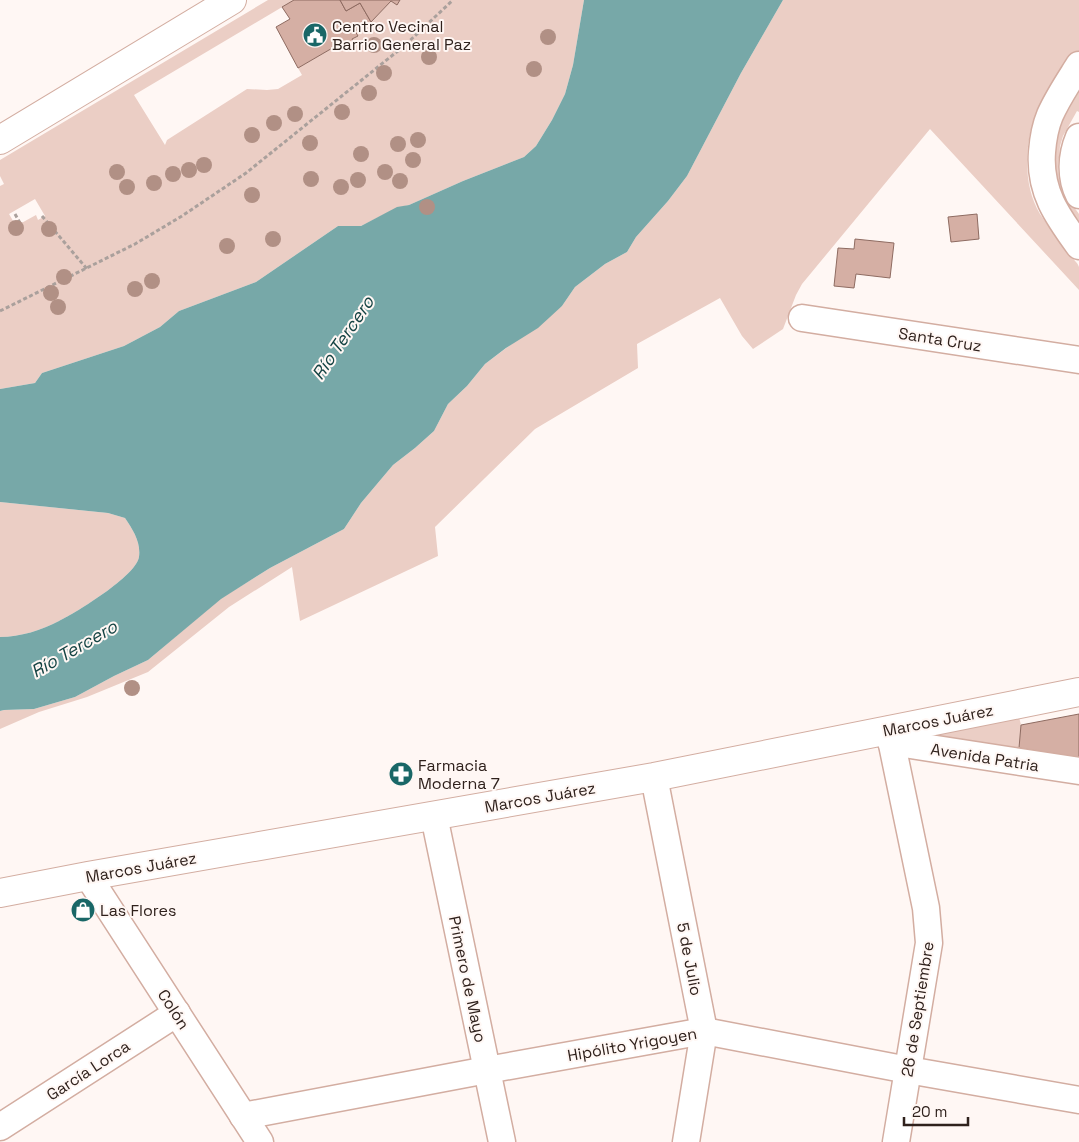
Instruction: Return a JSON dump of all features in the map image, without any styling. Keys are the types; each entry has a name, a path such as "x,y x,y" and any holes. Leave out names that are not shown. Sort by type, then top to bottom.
{"main road":[{"path":"0,140 232,0"},
{"name":"Marcos Juárez","path":"0,893 890,736 1079,692"}],"street":[{"path":"1079,65 1050,115 1045,130 1041,164 1046,191 1052,206 1079,246"},
{"path":"1079,137 1073,157 1072,173 1079,195"},
{"name":"Santa Cruz","path":"802,318 1079,360"},
{"name":"Avenida Patria","path":"890,736 1079,771"},
{"name":"26 de Septiembre","path":"890,736 926,908 929,943 896,1142"},
{"name":"5 de Julio","path":"654,777 704,1031 686,1142"},
{"name":"Primero de Mayo","path":"434,816 502,1142"},
{"name":"Colón","path":"88,876 260,1142"},
{"name":"García Lorca","path":"0,1127 177,1013"},
{"name":"Hipólito Yrigoyen","path":"243,1116 704,1031 1079,1100"}],"path":[{"path":"0,311 135,244 182,216 246,172 404,46 453,0"},
{"path":"15,214 20,223"},
{"path":"42,216 87,269"}],"shaded area":[{"path":"268,0 294,0 134,95 165,145 167,140 247,89 278,89 302,75 298,68 341,43 345,49 354,44 352,39 358,36 355,31 371,22 391,1 397,4 400,0 584,0 573,65 565,94 536,146 524,157 409,205 397,208 361,226 338,226 256,282 179,311 160,327 124,346 42,373 35,383 0,389 0,186 4,184 0,176 0,160","holes":["35,199 45,216 38,220 36,215 16,226 9,214"]},
{"path":"783,0 1079,0 1079,112 1077,111 1063,136 1058,168 1064,193 1079,214 1079,227 1059,197 1052,173 1058,128 1071,105 1050,87 1042,100 1030,132 1027,167 1033,200 1040,214 1079,267 1079,290 930,129 802,284 783,329 753,349 742,336 720,298 637,344 638,368 535,429 435,527 438,556 300,621 292,567 229,607 148,672 87,697 39,712 0,729 0,711 34,709 75,697 148,660 220,599 270,568 344,529 361,503 393,465 434,431 448,404 467,386 485,364 562,306 575,287 605,264 627,252 636,237 687,176 741,73"},
{"path":"0,502 108,513 125,518 138,541 139,557 128,574 105,593 67,616 31,632 0,637"},
{"path":"1019,717 1021,725 1019,748 1079,758 938,738 937,736 938,734"}],"water":[{"name":"Río Tercero","path":"584,0 783,0 741,73 687,176 636,237 627,252 605,264 575,287 562,306 538,328 485,364 467,386 448,404 434,431 393,465 361,503 344,529 270,568 221,599 148,660 75,697 34,709 0,711 0,637 15,636 38,630 79,610 105,593 128,574 135,565 139,557 139,546 136,536 125,518 108,513 0,502 0,389 35,383 42,373 124,346 160,327 179,311 256,282 338,226 361,226 397,207 409,205 524,157 536,146 565,94 573,65"}],"building":[{"path":"294,0 340,0 346,11 360,3 371,22 355,31 358,36 352,39 354,44 345,49 341,43 298,68 276,27 290,19 282,7"},
{"path":"340,0 400,0 397,5 391,1 371,22 360,3 346,11"},
{"path":"977,214 979,239 951,242 948,217"},
{"path":"855,239 894,243 890,278 856,274 854,288 834,286 838,248 854,249"},
{"path":"1079,714 1079,758 1019,748 1021,725"}],"place":[{"name":"Centro Vecinal Barrio General Paz","path":"315,35"},
{"name":"Farmacia Moderna 7","path":"401,774"},
{"name":"Las Flores","path":"83,910"}]}
